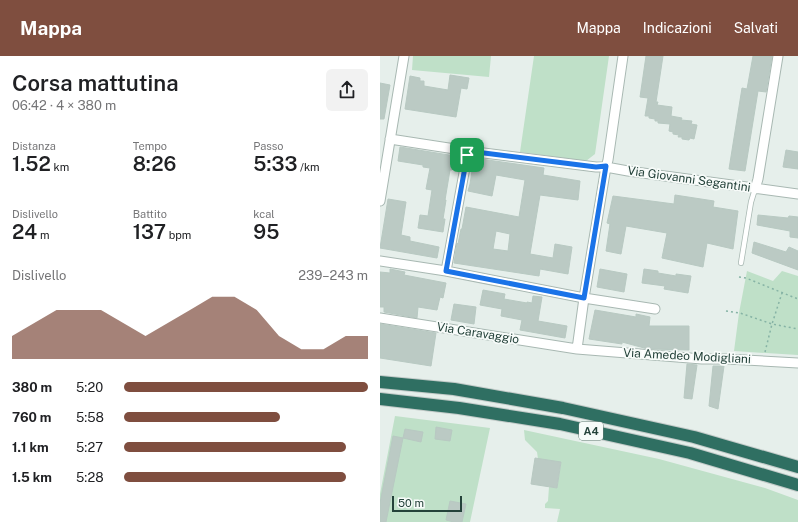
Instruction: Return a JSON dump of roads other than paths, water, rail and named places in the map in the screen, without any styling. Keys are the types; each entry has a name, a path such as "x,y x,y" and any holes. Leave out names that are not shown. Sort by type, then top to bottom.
{"highway":[{"name":"A4","path":"380,382 454,389 563,408 694,437 798,467"},
{"name":"A4","path":"380,399 459,408 560,424 690,453 798,485"}],"street":[{"path":"380,200 404,56"},
{"path":"577,349 584,298 608,160 623,56"},
{"path":"755,189 778,56"},
{"name":"Via Giovanni Segantini","path":"390,139 468,151 596,167 606,166 628,171 798,194"},
{"path":"446,271 468,151"},
{"path":"380,262 446,271 584,298 655,309"},
{"name":"Via Caravaggio","path":"380,318 577,349"},
{"name":"Via Amedeo Modigliani","path":"577,349 702,359 798,363"}],"lane":[{"path":"741,262 751,202 755,189"}]}
